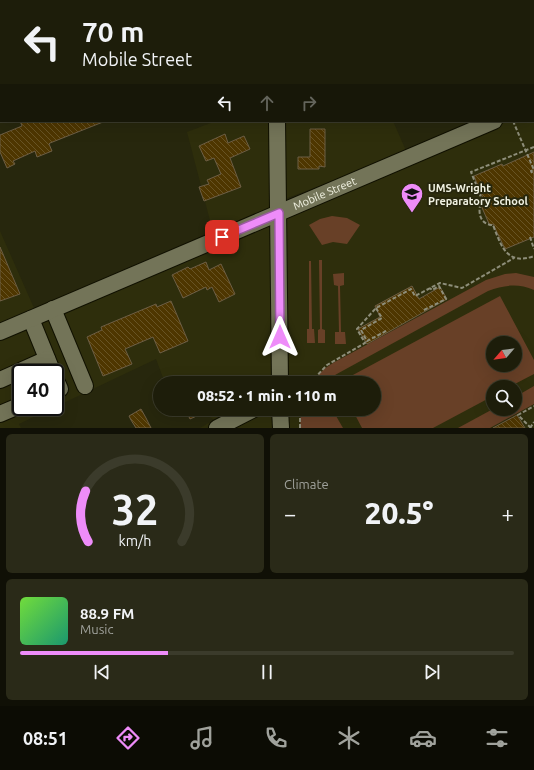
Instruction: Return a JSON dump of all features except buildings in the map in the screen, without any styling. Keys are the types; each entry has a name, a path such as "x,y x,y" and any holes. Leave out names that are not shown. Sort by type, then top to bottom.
{"street":[{"path":"277,122 280,376"},
{"name":"Mobile Street","path":"0,332 492,122"},
{"path":"53,309 85,386"},
{"path":"31,319 49,364"},
{"path":"0,380 12,377"},
{"path":"0,414 12,409"},
{"path":"217,428 240,416"},
{"path":"280,416 280,428"}],"path":[{"path":"513,122 534,170 531,171 532,173"},
{"path":"514,258 504,251 493,226 485,223 480,217 478,210 482,200 471,172 525,149 534,147"},
{"path":"530,237 534,249"},
{"path":"317,376 327,365 365,343 357,329 376,308 411,289 415,296 440,283 462,288 514,258 528,258 534,256"},
{"path":"424,310 446,299 439,286 432,290 430,288"},
{"path":"376,308 382,318 361,330 367,341 388,330"},
{"path":"534,406 518,414 530,428 534,422"},
{"path":"300,416 300,428"}],"shaded area":[{"path":"213,122 393,122 407,153 287,198 287,219 292,212 507,122 534,122 534,428 289,428 289,416 381,416 381,376 288,376 288,370 288,376 162,376 156,359 64,403 64,364 12,364 12,416 35,416 19,424 21,428 0,428 0,231 34,308 213,232 187,132"},
{"path":"332,216 347,218 360,225 347,244 333,242 322,245 309,225 320,219"},
{"path":"319,260 322,260 322,329 325,330 325,343 318,343 318,330 320,329"},
{"path":"309,261 311,261 312,329 314,329 315,343 307,343 307,329 309,329"},
{"path":"344,273 344,285 340,286 341,332 345,332 346,344 335,344 335,332 339,332 338,286 334,285 333,274"},
{"path":"516,273 534,277 534,290 522,286 511,286 500,287 488,291 334,376 318,376 333,363 486,280 505,274"},
{"path":"500,296 521,336 486,336 486,372 522,372 522,337 534,360 534,374 522,380 486,380 486,400 433,428 362,428 356,416 381,416 381,376 351,376"},
{"path":"534,386 534,404 522,411 522,393"},
{"path":"486,413 486,416 512,416 490,428 458,428"},
{"path":"209,416 287,416 286,428 200,428 214,420"},
{"path":"301,416 336,416 343,428 300,428"}],"place":[{"name":"UMS-Wright Preparatory School","path":"412,214"}],"route":[{"path":"222,237 279,213 280,337"}]}
